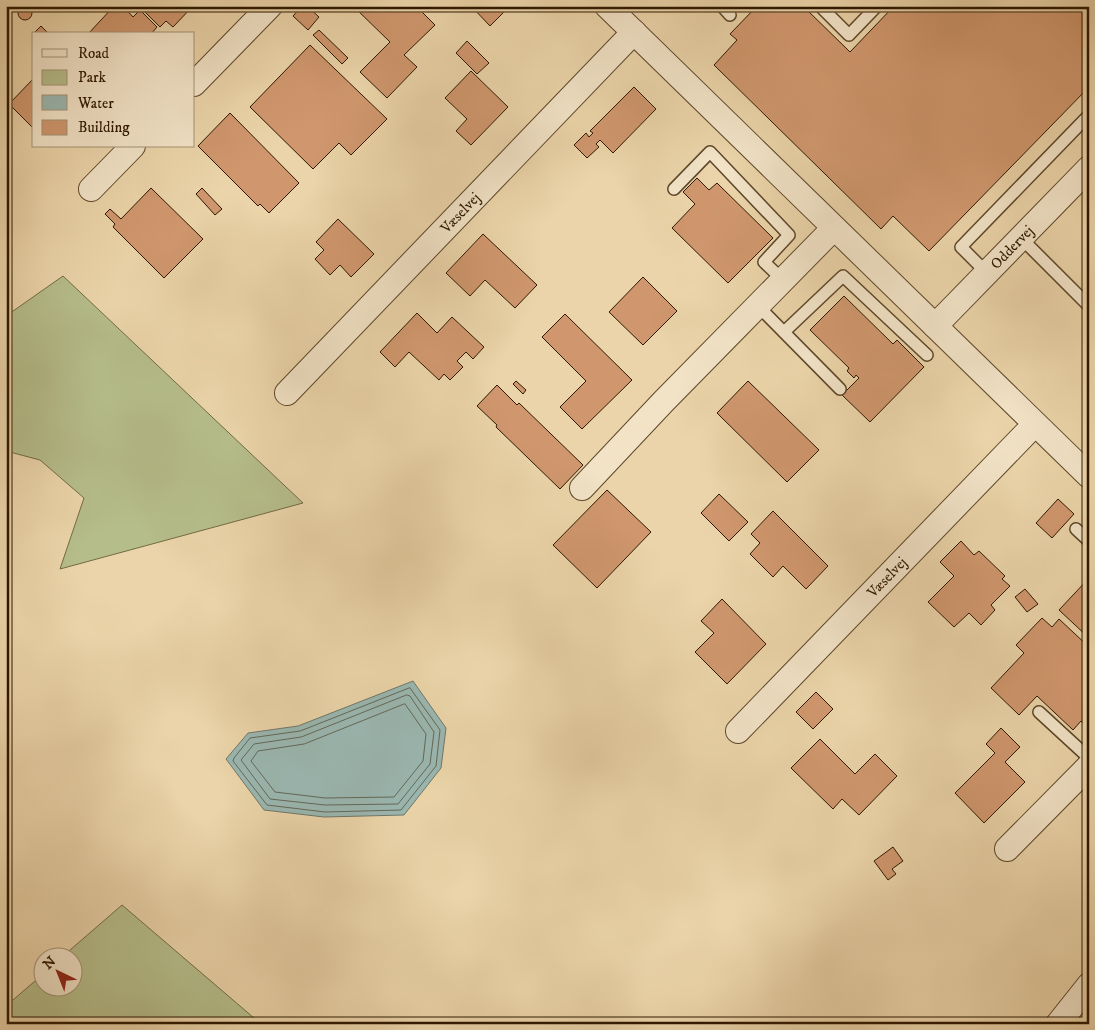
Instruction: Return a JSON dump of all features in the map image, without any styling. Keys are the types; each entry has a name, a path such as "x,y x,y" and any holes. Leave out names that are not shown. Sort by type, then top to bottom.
{"street":[{"path":"195,83 270,6"},
{"path":"607,6 1089,476"},
{"name":"Væselvej","path":"287,393 634,32"},
{"path":"91,189 131,148"},
{"name":"Oddervej","path":"935,326 1089,168"},
{"path":"582,488 834,228"},
{"name":"Væselvej","path":"738,730 1035,424"},
{"path":"1007,849 1089,766"},
{"path":"1058,1024 1089,985"}],"lane":[{"path":"820,6 850,35 876,6"},
{"path":"987,273 960,247 1089,115"},
{"path":"674,189 710,152 790,235 764,262 783,280"},
{"path":"1021,238 1089,306"},
{"path":"784,332 843,276 927,355"},
{"path":"758,306 840,389"},
{"path":"1076,529 1089,541"},
{"path":"1039,712 1089,758"}],"green space":[{"path":"63,276 303,503 60,569 84,498 40,460 6,451 6,316"},
{"path":"122,905 261,1024 6,1024 6,1006 32,984 32,998 82,998 82,948 72,948"}],"water":[{"path":"413,681 446,728 441,768 404,815 324,817 264,810 226,759 248,733 298,726"}],"building":[{"path":"22,6 28,6 32,13 28,20 22,20 18,16 18,10"},
{"path":"114,6 123,6 133,17 140,10 157,27 153,32 90,32"},
{"path":"151,6 193,6 173,27 166,21 160,27 145,12"},
{"path":"302,6 307,6 319,17 308,30 293,16"},
{"path":"353,6 416,6 435,25 404,55 417,67 387,98 360,72 390,42"},
{"path":"471,6 510,6 490,26"},
{"path":"757,6 803,6 850,52 894,6 1089,6 1089,87 929,251 893,216 881,229 714,65 737,40 730,34"},
{"path":"41,26 47,32 35,32"},
{"path":"319,30 348,58 342,64 313,35"},
{"path":"467,41 489,63 477,74 456,53"},
{"path":"310,45 387,119 351,155 339,143 313,169 250,107"},
{"path":"471,71 508,107 471,145 456,131 467,119 445,98"},
{"path":"32,80 32,127 9,104"},
{"path":"634,87 656,109 613,153 600,140 596,144 599,147 587,158 574,145 586,133 589,137 593,133 590,131"},
{"path":"230,113 299,183 269,213 260,204 258,206 198,146"},
{"path":"697,178 709,190 717,183 773,238 728,283 672,228 695,204 683,192"},
{"path":"151,188 203,239 164,278 113,227 115,224 105,214 110,209 121,219"},
{"path":"202,188 222,209 215,215 196,194"},
{"path":"338,219 374,254 351,277 340,265 330,275 315,259 324,250 316,242"},
{"path":"483,234 537,285 515,308 485,280 470,296 446,273"},
{"path":"643,277 677,311 643,345 609,312"},
{"path":"844,296 893,344 897,340 924,367 870,422 842,395 859,378 856,375 854,378 847,371 849,368 810,330"},
{"path":"417,313 437,333 452,317 484,347 473,359 466,352 457,361 463,367 450,380 444,374 439,380 409,352 395,367 380,352"},
{"path":"565,314 632,380 582,429 560,407 586,381 542,337"},
{"path":"516,381 526,390 523,394 513,384"},
{"path":"748,381 819,450 787,482 717,413"},
{"path":"497,385 517,405 519,403 583,465 560,489 477,406"},
{"path":"607,490 651,532 597,588 553,545"},
{"path":"719,494 748,522 729,541 701,513"},
{"path":"1058,499 1074,514 1052,538 1036,523"},
{"path":"773,511 828,566 806,589 783,566 773,577 750,554 760,543 751,534"},
{"path":"961,541 974,555 979,551 1005,576 1002,579 1010,586 991,605 995,610 981,625 969,613 954,627 928,602 954,576 940,562"},
{"path":"1089,578 1089,638 1059,610"},
{"path":"1025,589 1038,604 1027,612 1015,597"},
{"path":"722,599 766,644 727,684 695,652 714,633 701,621"},
{"path":"1042,618 1052,627 1059,619 1089,647 1089,723 1086,726 1081,721 1073,730 1037,696 1019,715 991,688 1024,653 1016,645"},
{"path":"816,692 833,709 813,729 796,712"},
{"path":"1001,728 1020,747 1005,762 1025,782 984,823 955,793 995,753 986,744"},
{"path":"820,739 855,774 875,754 897,776 859,815 842,799 833,809 791,768"},
{"path":"893,847 903,861 892,869 896,874 888,880 874,861"}]}
